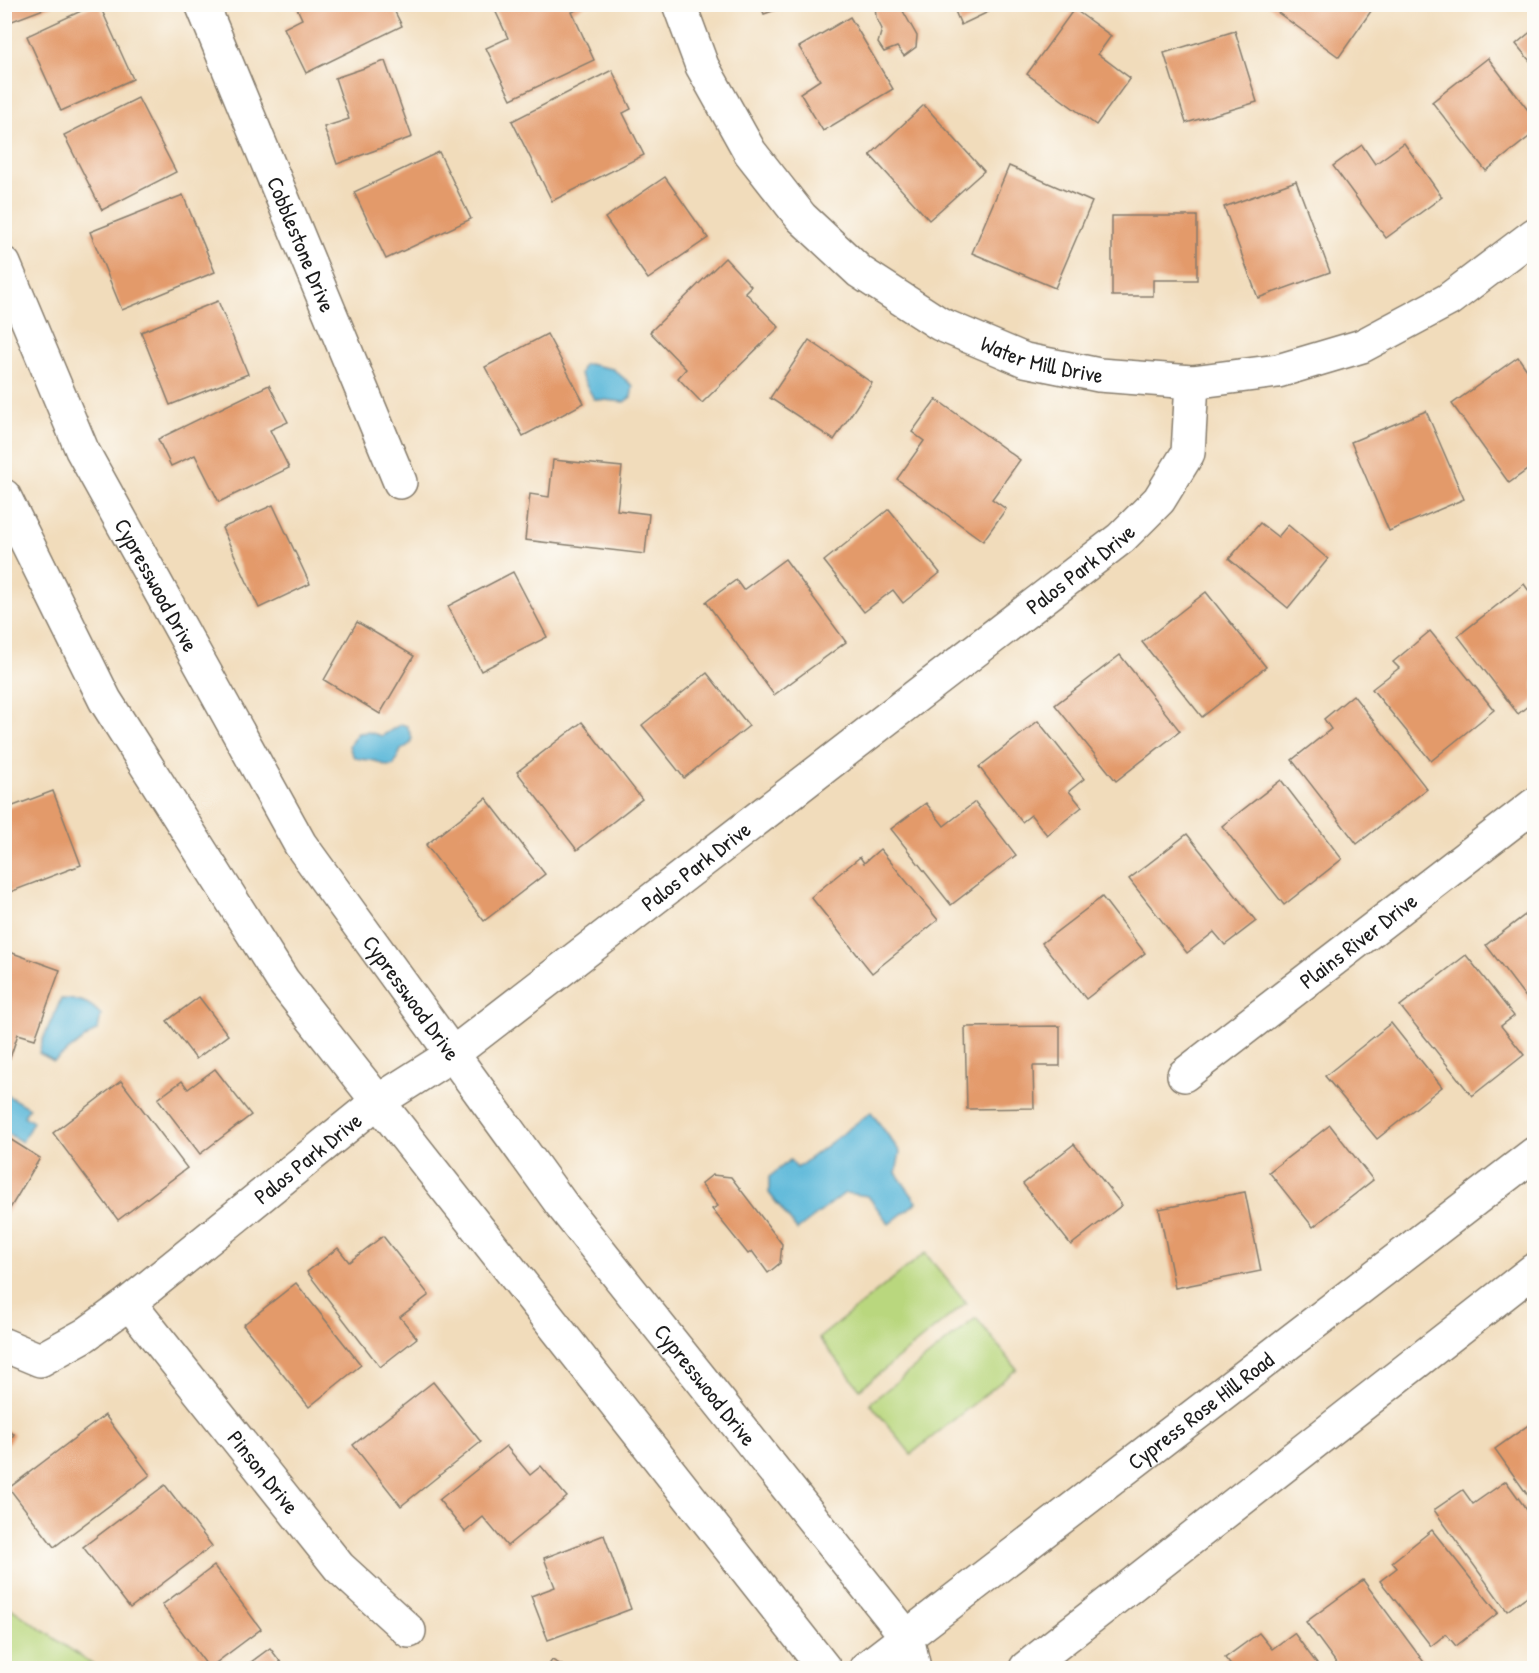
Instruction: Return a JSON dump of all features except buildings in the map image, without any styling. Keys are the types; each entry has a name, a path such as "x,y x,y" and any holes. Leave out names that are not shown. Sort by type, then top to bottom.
{"main road":[{"name":"Cobblestone Drive","path":"202,4 400,482"},
{"name":"Water Mill Drive","path":"679,4 702,66 750,152 801,217 860,272 940,324 1025,360 1099,375 1192,382 1278,371 1362,346 1449,300 1534,235"},
{"name":"Cypresswood Drive","path":"4,264 16,324 82,450 300,844 562,1205 907,1637 914,1668"},
{"name":"Palos Park Drive","path":"4,1345 40,1360 85,1335 129,1303 377,1102 451,1055 1121,538 1160,500 1188,453 1192,382"},
{"path":"4,496 105,700 283,981 824,1668"},
{"name":"Plains River Drive","path":"1184,1075 1534,805"},
{"name":"Cypress Rose Hill Road","path":"866,1668 1534,1154"},
{"path":"1026,1668 1534,1270"},
{"name":"Pinson Drive","path":"129,1303 339,1567 409,1631"}],"green space":[{"path":"925,1253 966,1303 860,1389 819,1338"},
{"path":"976,1318 1017,1369 911,1454 870,1403"},
{"path":"5,1604 96,1667 98,1668 5,1668"}],"water":[{"path":"583,365 613,369 633,386 631,397 624,402 594,399 580,374"},
{"path":"401,724 407,726 412,738 410,744 401,750 394,765 386,766 375,761 358,759 353,755 349,745 358,733 368,732 382,736"},
{"path":"61,999 83,1002 101,1015 98,1029 54,1061 39,1053"},
{"path":"5,1094 29,1108 24,1116 33,1122 22,1142 5,1132"},
{"path":"871,1112 900,1152 896,1173 917,1202 889,1224 868,1196 845,1193 797,1230 769,1193 769,1177 790,1160 797,1168"}]}
